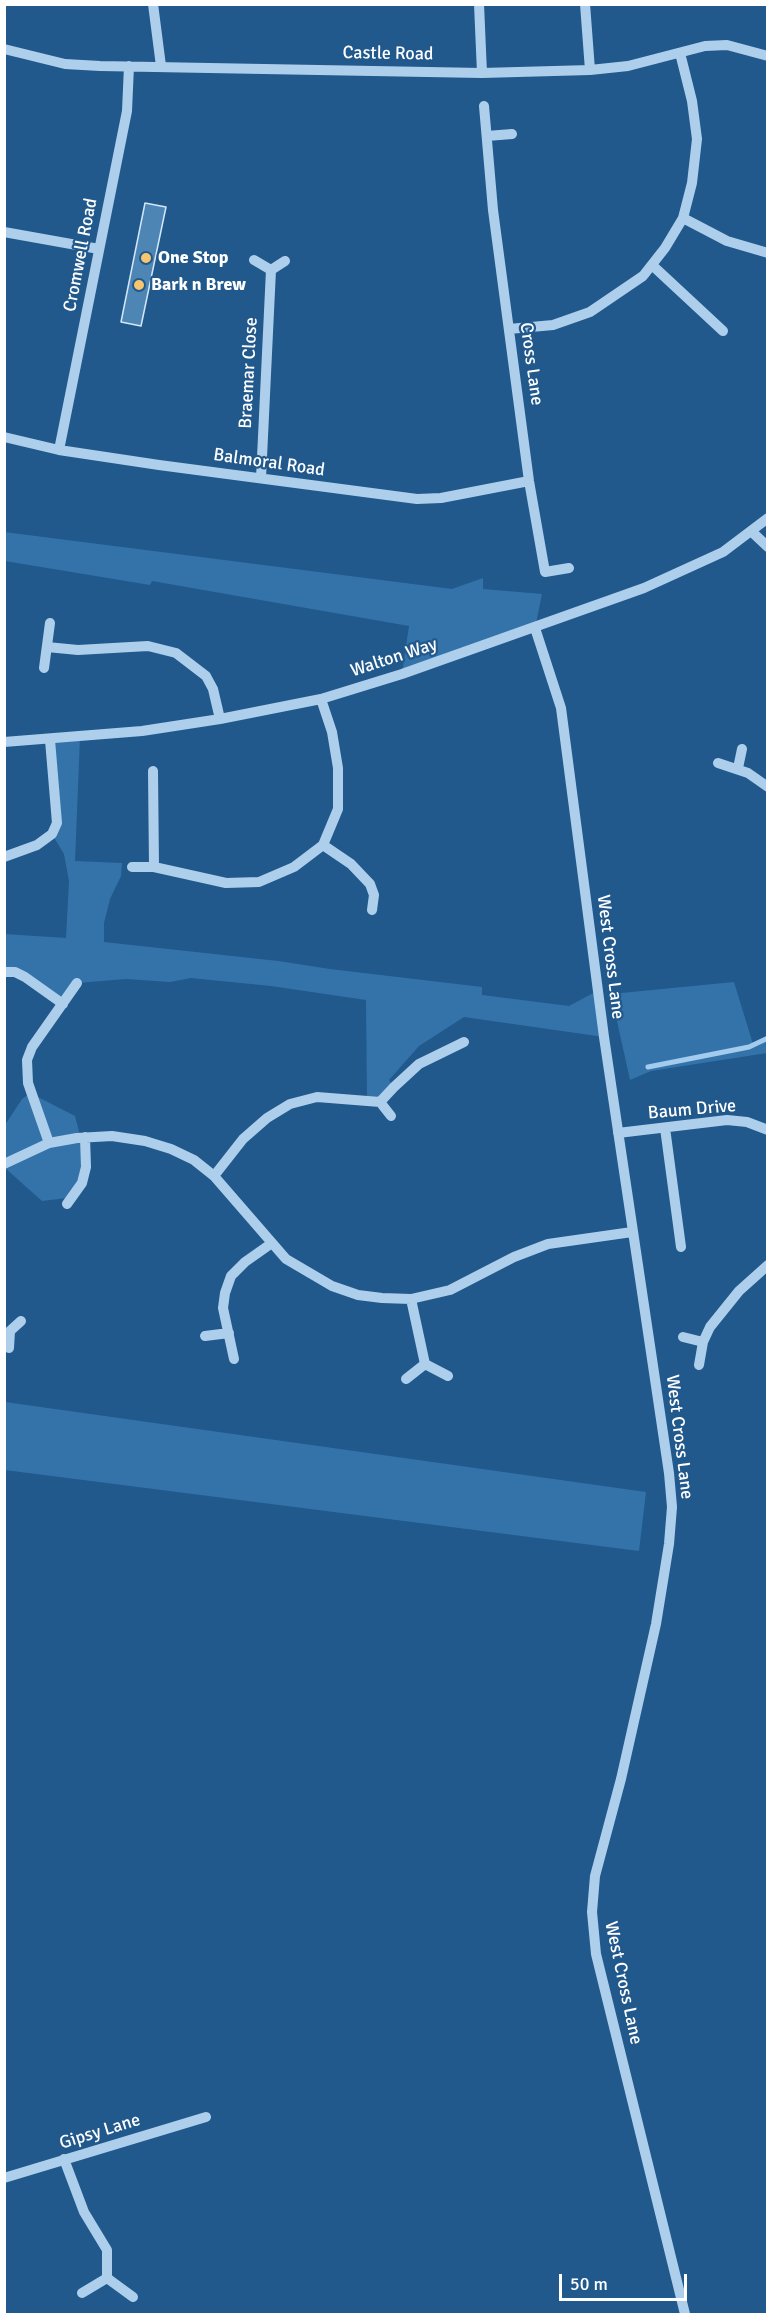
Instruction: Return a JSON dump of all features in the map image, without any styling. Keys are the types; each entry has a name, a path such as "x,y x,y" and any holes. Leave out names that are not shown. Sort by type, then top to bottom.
{"street":[{"path":"153,4 161,66"},
{"path":"479,4 482,73"},
{"path":"585,4 590,70"},
{"name":"Castle Road","path":"4,49 65,64 482,73 590,70 628,66 705,46 728,45 768,56"},
{"path":"509,329 554,325 590,312 643,276 683,218 692,183 697,139 692,101 680,53"},
{"name":"Cromwell Road","path":"59,450 127,111 129,66"},
{"name":"Cross Lane","path":"484,106 493,210 529,480 545,573 569,568"},
{"path":"487,136 512,134"},
{"path":"683,218 727,241 768,253"},
{"path":"4,232 99,249"},
{"path":"254,260 271,270 285,261"},
{"path":"651,265 723,331"},
{"name":"Braemar Close","path":"261,478 271,270"},
{"name":"Balmoral Road","path":"4,437 59,450 417,499 441,498 529,480"},
{"name":"Walton Way","path":"4,742 142,731 220,719 321,699 535,628 679,573 723,552 768,518"},
{"path":"751,531 768,547"},
{"path":"44,668 50,623"},
{"name":"West Cross Lane","path":"535,628 561,708 618,1133 669,1473 672,1507 669,1544 656,1624 621,1779 595,1876 592,1912 596,1954 686,2314"},
{"path":"47,646 78,650 148,646 176,653 206,676 213,689 220,719"},
{"path":"132,867 154,867 226,883 259,882 294,867 324,845 338,809 338,768 332,732 321,699"},
{"path":"4,857 37,845 52,834 57,823 50,740"},
{"path":"738,768 742,749"},
{"path":"718,763 738,768 768,787"},
{"path":"153,771 154,867"},
{"path":"324,845 351,864 370,884 374,895 372,910"},
{"path":"10,972 63,1004"},
{"path":"49,1143 30,1093 27,1060 32,1047 77,984"},
{"path":"214,1176 243,1139 267,1118 290,1104 317,1097 380,1101 419,1065 464,1042"},
{"path":"380,1101 391,1116"},
{"name":"Baum Drive","path":"618,1133 727,1120 747,1122 768,1130"},
{"path":"665,1128 681,1248"},
{"path":"4,1164 49,1143 85,1137 112,1136 145,1141 194,1160 214,1176 286,1259 332,1286 358,1295 411,1299 450,1290 514,1257 548,1245 632,1232"},
{"path":"67,1204 82,1183 86,1167 85,1137"},
{"path":"234,1359 223,1308 231,1276 245,1262 272,1243"},
{"path":"699,1365 703,1342 725,1306 768,1265"},
{"path":"411,1299 425,1364"},
{"path":"9,1348 7,1329 21,1321"},
{"path":"205,1336 229,1333"},
{"path":"683,1337 703,1342"},
{"path":"425,1364 448,1376"},
{"path":"406,1379 425,1364"},
{"name":"Gipsy Lane","path":"4,2178 206,2117"},
{"path":"64,2159 84,2212 107,2250 107,2278"},
{"path":"82,2294 107,2278"},
{"path":"107,2278 133,2297"}],"shaded area":[{"path":"4,532 452,589 483,578 483,589 542,594 535,628 402,674 409,626 152,581 150,585 5,561"},
{"path":"80,737 75,861 122,863 121,876 110,899 104,923 104,942 482,987 482,995 569,1006 597,991 604,1037 464,1017 419,1046 389,1080 394,1087 380,1102 367,1100 366,1000 271,986 191,978 170,982 126,979 77,983 63,1004 5,967 4,934 66,938 69,881 64,854 52,834 50,740"},
{"path":"734,982 753,1044 767,1038 767,1053 651,1071 630,1080 611,994"},
{"path":"30,1093 75,1116 86,1159 75,1197 42,1201 5,1168 5,1125 22,1099"},
{"path":"5,1402 646,1492 639,1551 5,1470"}],"building":[{"path":"145,203 166,207 141,326 121,322"}],"waterway":[{"path":"648,1067 749,1047 768,1038"}],"place":[{"name":"One Stop","path":"146,258"},
{"name":"Bark n Brew","path":"139,285"}]}
